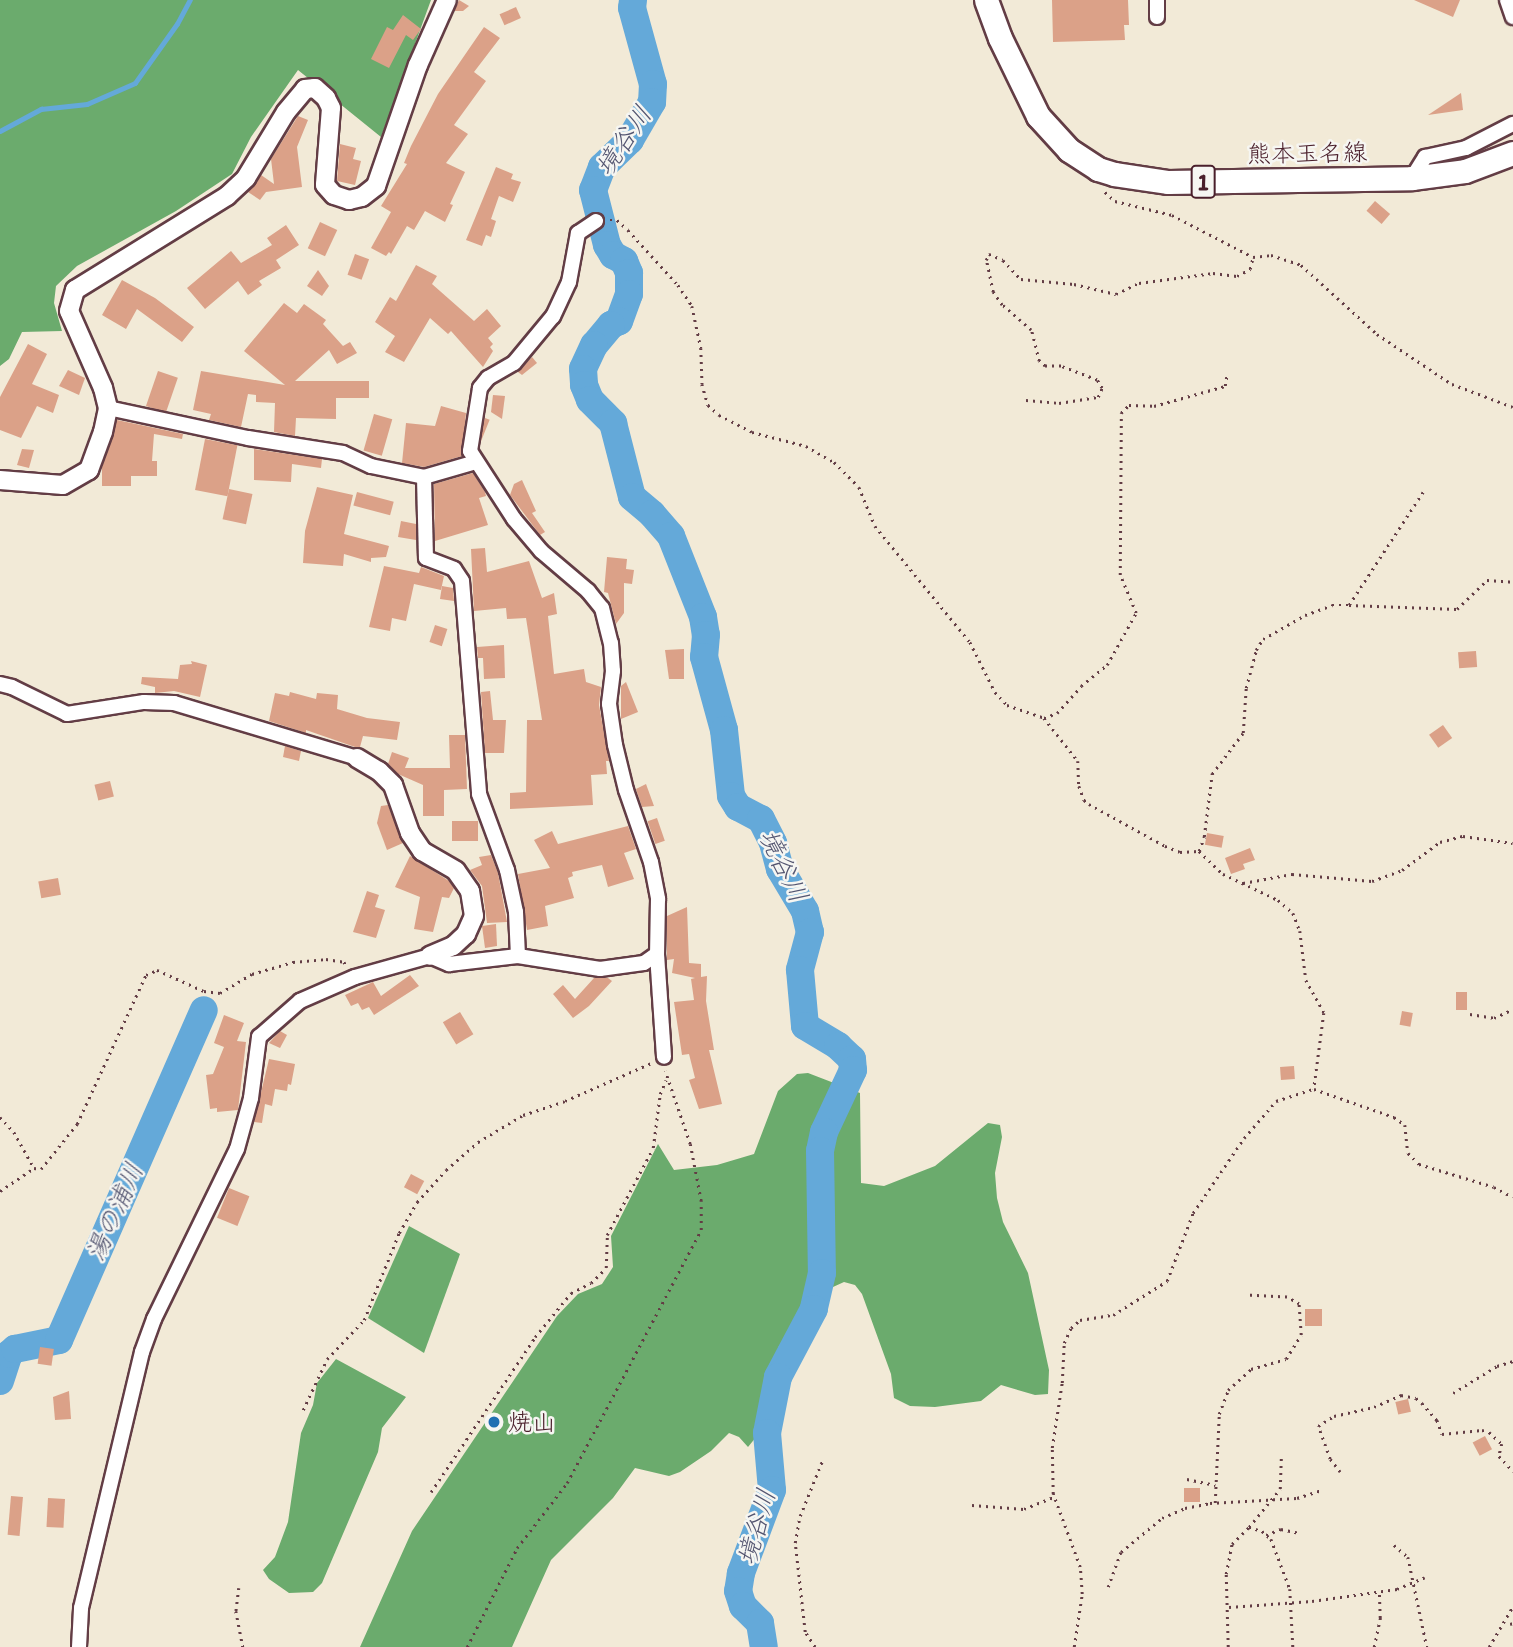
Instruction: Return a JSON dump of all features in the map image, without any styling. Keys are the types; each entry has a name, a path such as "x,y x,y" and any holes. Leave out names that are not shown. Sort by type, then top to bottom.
{"main road":[{"name":"熊本玉名線","path":"986,0 1005,49 1038,116 1069,150 1098,169 1134,179 1168,182 1412,178 1465,171 1513,153"}],"street":[{"path":"0,480 63,485 89,470 103,432 108,408 103,388 69,311 75,290 227,196 246,178 286,111 304,89 315,88 326,98 331,108 325,185 334,195 349,200 376,186 418,65 447,0"},
{"path":"1157,0 1157,18"},
{"path":"1507,0 1513,17"},
{"path":"1412,178 1425,157 1466,148 1513,124"},
{"path":"599,220 578,233 569,282 553,316 514,363 488,378 480,388 470,452 514,519 534,543 602,607 611,643 613,671 609,704 615,745 626,790 651,862 658,899 657,954 664,1058"},
{"path":"108,408 248,438 342,453 371,466 424,477 476,463"},
{"path":"424,477 426,558 454,569 462,581 479,794 507,870 516,912 518,956"},
{"path":"0,684 12,687 67,715 144,702 174,703 357,758 379,771 393,785 410,833 422,851 456,871 470,891 474,916 466,934 453,946 430,956 355,977 300,1001 259,1037 251,1098 237,1149 154,1319 142,1352 81,1608 79,1647"},
{"path":"430,956 449,964 518,956 600,969 644,963 657,954"}],"path":[{"path":"1098,169 1106,195 1115,201 1172,215 1253,257 1271,255 1301,265 1377,334 1452,384 1513,407"},
{"path":"599,220 617,220 628,230 678,285 692,306 701,348 702,384 708,405 719,415 752,432 806,446 834,462 859,487 875,526 970,642 995,692 1007,705 1044,718 1078,761 1079,786 1084,800 1165,846 1180,852 1199,850"},
{"path":"1026,400 1059,403 1098,397 1102,388 1097,380 1061,366 1045,366 1039,361 1031,330 1002,305 993,292 986,260 989,254 1003,260 1021,279 1074,284 1116,294 1139,283 1213,273 1237,276 1250,269 1253,257"},
{"path":"1044,718 1057,713 1081,686 1107,665 1136,613 1120,575 1121,412 1129,405 1154,406 1225,386 1227,373"},
{"path":"1349,604 1423,492"},
{"path":"1199,850 1204,837 1212,774 1244,733 1246,688 1256,650 1263,639 1305,615 1332,606 1349,604 1457,609 1487,580 1513,582"},
{"path":"1243,883 1292,874 1372,881 1402,870 1440,842 1464,836 1513,843"},
{"path":"1199,850 1223,874 1278,900 1293,913 1300,931 1306,980 1324,1013 1314,1089"},
{"path":"0,1191 34,1168 41,1169 77,1124 146,975 157,970 204,991 220,993 252,974 293,962 326,959 344,962 355,977"},
{"path":"1470,1014 1494,1018 1513,1010"},
{"path":"303,1410 327,1359 364,1320 399,1233 417,1202 446,1170 478,1142 523,1115 565,1101 664,1058 666,1080 691,1144 701,1202 701,1230 566,1483 517,1548 467,1647"},
{"path":"431,1492 535,1337 571,1293 591,1283 606,1268 607,1235 653,1149 660,1094 666,1080"},
{"path":"1074,1647 1082,1594 1080,1567 1054,1497 1052,1448 1062,1383 1064,1343 1071,1328 1080,1320 1113,1315 1167,1281 1193,1213 1244,1138 1276,1101 1314,1089 1394,1117 1405,1125 1408,1153 1419,1164 1494,1187 1513,1197"},
{"path":"0,1117 14,1132 34,1168"},
{"path":"1215,1503 1219,1414 1228,1390 1251,1369 1286,1359 1301,1335 1299,1304 1287,1297 1247,1294"},
{"path":"1454,1394 1497,1366 1513,1361"},
{"path":"1340,1472 1330,1459 1318,1426 1334,1416 1374,1408 1401,1395 1416,1398 1422,1403 1437,1420 1442,1434 1482,1430 1489,1432 1502,1444 1499,1456 1513,1471"},
{"path":"1228,1647 1226,1574 1232,1544 1280,1489 1281,1455"},
{"path":"815,1647 805,1632 795,1543 800,1516 823,1459"},
{"path":"1187,1479 1214,1485"},
{"path":"1108,1587 1121,1552 1137,1535 1161,1518 1185,1508 1215,1503 1297,1498 1322,1490"},
{"path":"972,1505 1024,1509 1054,1497"},
{"path":"1249,1527 1266,1535 1290,1589 1293,1647"},
{"path":"1266,1535 1281,1529 1300,1533"},
{"path":"1394,1545 1408,1557 1427,1647"},
{"path":"1228,1607 1292,1603 1380,1591 1425,1577"},
{"path":"239,1588 236,1611 238,1637 243,1647"},
{"path":"1374,1647 1380,1618 1380,1591"},
{"path":"1489,1647 1513,1606"}],"green space":[{"path":"0,0 431,0 381,137 298,70 251,137 232,174 176,211 77,266 56,286 54,303 62,331 22,332 9,359 0,366"},
{"path":"808,1073 860,1093 861,1183 884,1186 935,1166 988,1123 1000,1125 1002,1137 995,1173 997,1198 1003,1222 1028,1273 1049,1370 1048,1394 1035,1395 1001,1385 981,1401 935,1407 910,1406 894,1398 891,1374 862,1294 855,1285 844,1282 822,1292 779,1346 769,1382 765,1419 761,1431 748,1447 739,1437 729,1433 711,1451 680,1472 669,1476 635,1468 613,1498 551,1560 512,1647 360,1647 412,1531 557,1316 578,1294 602,1284 613,1267 611,1236 658,1144 674,1170 717,1165 754,1154 778,1091 797,1074"},
{"path":"409,1226 460,1254 424,1353 368,1318"},
{"path":"336,1359 406,1397 382,1428 378,1452 322,1583 313,1592 289,1593 269,1579 263,1570 275,1557 288,1522 301,1433 313,1405 317,1383"}],"building":[{"path":"459,0 469,6 463,11 454,11"},
{"path":"1052,0 1128,0 1129,25 1124,25 1125,40 1053,42"},
{"path":"1414,0 1460,0 1453,17"},
{"path":"516,7 521,18 504,25 500,14"},
{"path":"403,15 421,29 413,40 406,35 389,68 371,59 387,27 393,30"},
{"path":"484,27 500,38 474,72 486,81 454,125 468,134 446,163 465,172 450,204 453,205 445,222 425,211 414,230 407,226 391,254 389,252 386,256 371,248 391,212 381,206 407,164 404,163 411,146 438,94"},
{"path":"1461,93 1463,110 1428,115"},
{"path":"298,116 308,120 297,147 302,187 266,192 260,200 248,192 261,175 274,184 271,159"},
{"path":"340,144 356,148 353,159 361,161 355,185 337,181"},
{"path":"496,167 513,174 511,179 521,182 513,202 499,196 491,219 496,221 491,237 486,235 482,246 466,240"},
{"path":"1375,201 1390,214 1382,224 1366,211"},
{"path":"320,222 337,230 325,256 308,248"},
{"path":"286,225 299,245 276,260 281,268 259,281 262,285 248,295 238,281 205,309 187,288 231,251 241,263 272,245 267,238"},
{"path":"355,254 369,259 362,280 347,275"},
{"path":"416,265 437,276 432,284 474,321 487,309 501,326 488,338 493,344 490,347 493,351 483,367 451,331 448,334 430,318 404,362 385,352 395,336 375,322 390,297 396,301"},
{"path":"318,270 329,286 322,296 307,286"},
{"path":"122,280 155,298 194,327 182,342 137,309 126,329 102,315"},
{"path":"284,303 297,313 304,304 326,320 323,324 343,346 350,342 357,353 337,364 329,350 295,381 369,381 369,398 336,398 336,419 296,418 295,436 274,432 275,403 256,402 256,395 248,394 241,427 209,420 211,414 193,410 201,371 285,385 244,351"},
{"path":"28,344 47,354 32,384 59,395 53,413 37,406 21,438 0,430 0,397"},
{"path":"532,357 537,363 522,375 518,372"},
{"path":"68,370 85,378 79,395 59,386"},
{"path":"158,371 178,378 166,413 146,406"},
{"path":"493,395 505,396 502,419 491,412"},
{"path":"441,406 466,413 462,456 424,467 402,463 406,423 435,426"},
{"path":"374,414 392,419 382,456 364,451"},
{"path":"485,418 490,420 480,445 475,443"},
{"path":"117,420 183,434 182,439 154,434 152,461 157,461 157,476 131,476 131,486 102,486 102,467"},
{"path":"205,439 237,445 227,496 195,490"},
{"path":"22,449 34,450 29,468 17,465"},
{"path":"254,449 322,459 321,468 292,464 291,482 254,480"},
{"path":"473,473 485,492 486,496 479,498 488,525 435,541 434,484"},
{"path":"522,480 536,511 532,513 545,532 540,535 510,495 514,484"},
{"path":"317,487 353,495 344,534 389,546 386,557 371,558 371,562 344,554 343,566 303,563 305,531"},
{"path":"229,489 252,494 246,524 223,519"},
{"path":"357,492 394,502 390,515 353,506"},
{"path":"401,521 416,524 416,540 398,537"},
{"path":"485,548 487,572 529,561 542,598 554,593 557,614 548,616 554,674 584,669 586,682 601,687 599,705 609,761 606,761 607,774 591,775 593,805 510,809 510,793 526,792 527,720 542,720 526,618 507,619 506,608 474,611 471,549"},
{"path":"607,557 627,559 626,569 634,570 632,584 624,583 624,613 616,624 608,593 604,592"},
{"path":"384,566 419,573 421,567 444,576 441,590 414,584 406,621 392,618 390,631 369,627"},
{"path":"442,586 453,588 454,601 440,599"},
{"path":"435,625 447,629 442,646 429,642"},
{"path":"504,645 505,678 484,679 483,658 478,658 477,647"},
{"path":"684,649 684,679 669,679 665,650"},
{"path":"1476,651 1477,667 1459,668 1458,652"},
{"path":"191,661 207,665 200,697 174,691 155,693 155,687 141,684 142,677 178,679 180,665 192,664"},
{"path":"626,682 638,712 621,719 621,686"},
{"path":"490,691 493,720 506,720 504,753 485,753 481,692"},
{"path":"290,692 316,699 317,693 338,695 337,709 367,718 400,722 397,740 363,736 360,747 355,747 269,721 275,693 289,696"},
{"path":"1443,725 1452,738 1438,748 1429,735"},
{"path":"449,735 465,735 467,789 444,790 444,816 423,816 423,785 398,774 388,764 392,752 409,758 405,768 450,768"},
{"path":"285,746 301,751 299,761 283,757"},
{"path":"110,781 114,797 98,800 94,785"},
{"path":"646,784 654,806 642,807 636,789"},
{"path":"388,805 403,843 387,850 377,823 381,806"},
{"path":"657,818 665,841 655,844 648,821"},
{"path":"452,821 478,821 478,841 452,841"},
{"path":"628,826 636,849 624,853 634,879 608,887 602,865 572,872 573,876 568,878 574,898 545,906 548,926 527,930 518,874 550,868 534,840 552,831 558,844"},
{"path":"1207,833 1224,836 1222,848 1205,845"},
{"path":"1250,848 1255,860 1243,864 1245,869 1231,874 1225,858"},
{"path":"491,855 498,873 507,922 487,923 482,886 470,870 482,865 479,857"},
{"path":"410,856 449,881 454,888 449,898 442,897 433,932 414,929 420,897 395,887"},
{"path":"58,878 61,895 41,898 38,881"},
{"path":"367,891 379,895 375,907 385,910 376,938 353,932"},
{"path":"687,907 689,963 701,964 701,977 707,976 706,1001 714,1050 709,1050 722,1104 699,1109 689,1080 695,1078 689,1054 682,1055 674,1002 694,1000 691,979 695,978 672,973 674,959 667,960 667,916"},
{"path":"496,924 497,946 485,948 482,926"},
{"path":"410,975 419,986 374,1015 369,1007 362,1010 358,1003 351,1006 345,995 373,982 381,996"},
{"path":"594,978 608,978 612,981 589,1006 573,1018 553,994 563,985 575,999"},
{"path":"1456,992 1467,992 1467,1010 1456,1010"},
{"path":"1402,1011 1413,1013 1410,1027 1400,1025"},
{"path":"460,1012 473,1034 456,1045 443,1022"},
{"path":"224,1015 244,1023 237,1041 246,1042 238,1110 217,1112 217,1108 210,1109 206,1075 213,1074 224,1047 214,1043"},
{"path":"280,1031 287,1035 280,1048 269,1043"},
{"path":"269,1059 295,1064 291,1085 288,1084 287,1091 275,1089 272,1106 265,1104 262,1123 254,1122"},
{"path":"1294,1066 1295,1079 1281,1080 1280,1067"},
{"path":"411,1174 424,1181 417,1194 404,1187"},
{"path":"229,1188 249,1196 237,1226 217,1218"},
{"path":"1305,1309 1322,1309 1322,1326 1305,1326"},
{"path":"40,1347 54,1349 51,1366 38,1364"},
{"path":"69,1391 71,1419 55,1420 53,1397"},
{"path":"1408,1399 1411,1412 1398,1415 1395,1402"},
{"path":"1485,1436 1492,1449 1480,1456 1473,1443"},
{"path":"1184,1488 1200,1488 1200,1502 1184,1502"},
{"path":"11,1496 23,1497 20,1536 8,1535"},
{"path":"48,1498 65,1499 63,1528 46,1527"}],"waterway":[{"path":"0,131 41,109 87,104 135,83 177,24 190,0"},
{"name":"境谷川","path":"633,0 632,8 653,84 652,102 630,140 602,167 593,190 607,245 613,255 624,261 629,273 629,294 619,321 611,325 594,345 583,369 584,385 590,400 613,423 632,497 652,514 671,536 703,617 706,635 704,657 724,730 731,796 738,807 761,819 773,843 780,869 805,911 810,932 800,970 805,1026 838,1046 852,1059 853,1070 824,1132 820,1151 822,1273 814,1309 778,1377 767,1433 772,1490 741,1573 738,1591 743,1606 760,1623 764,1647"},
{"name":"湯の浦川","path":"0,1381 9,1354 15,1349 59,1340 204,1010"}],"place":[{"name":"焼山","path":"494,1422"}]}
